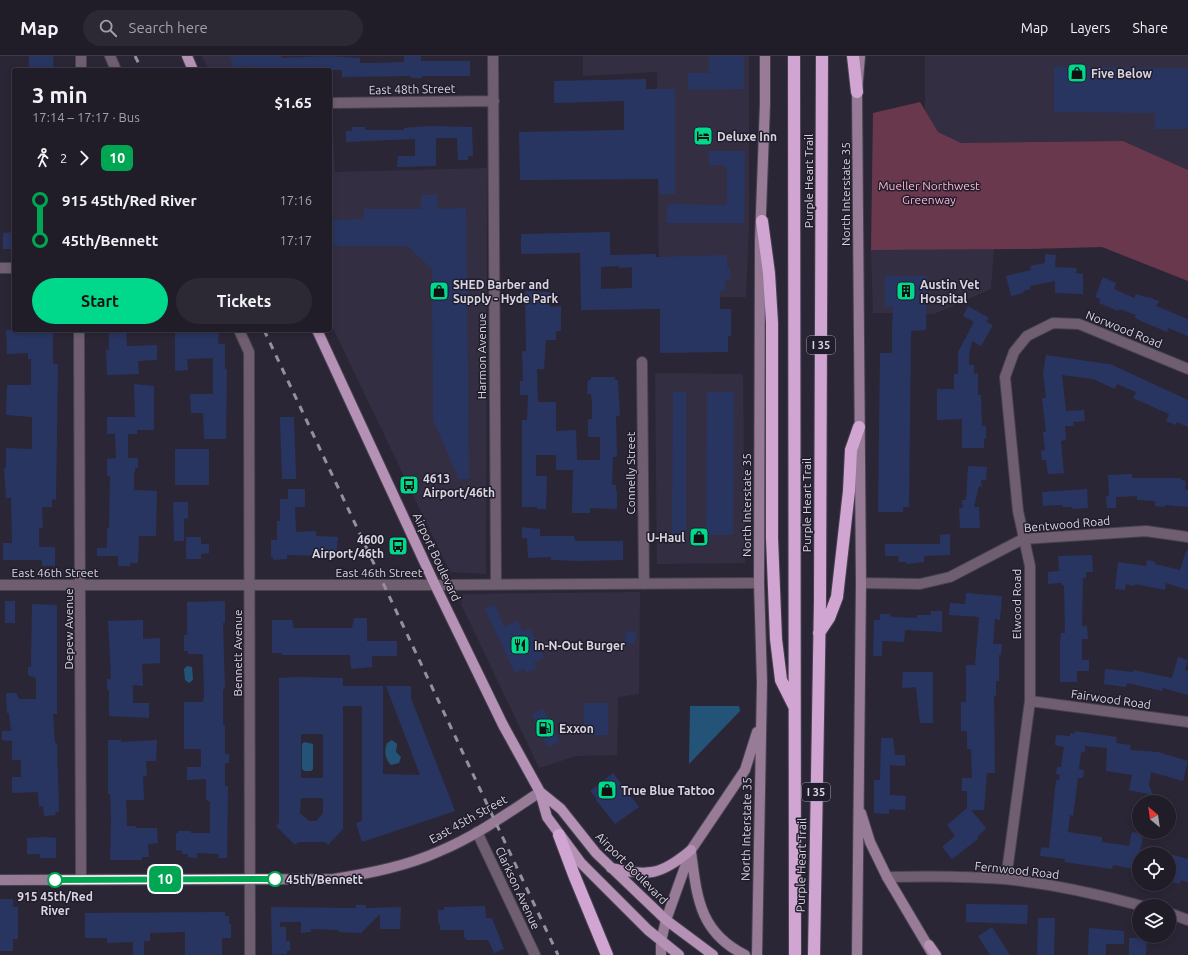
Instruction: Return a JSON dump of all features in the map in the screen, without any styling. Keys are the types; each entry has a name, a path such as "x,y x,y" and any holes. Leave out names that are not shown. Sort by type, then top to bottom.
{"highway":[{"name":"Purple Heart Trail","path":"794,56 794,933 796,955"},
{"name":"Purple Heart Trail","path":"814,953 819,633 822,56"},
{"path":"853,56 858,92"},
{"path":"762,221 769,273 772,324 772,538 776,639 781,680 795,709"},
{"path":"819,633 829,618 837,597 847,514 851,450 859,427"},
{"path":"559,835 574,875 608,955"},
{"name":"Purple Heart Trail","path":"790,955 794,933"}],"main road":[{"path":"186,56 192,68"},
{"name":"North Interstate 35","path":"757,955 761,720 759,583 760,247 762,221 765,56"},
{"name":"North Interstate 35","path":"857,955 861,583 858,92 860,56"},
{"name":"Airport Boulevard","path":"318,332 435,585 503,725 540,792 547,817 581,863 648,930 679,955"},
{"path":"661,955 661,941 666,920 691,850 745,770 761,720"},
{"name":"Airport Boulevard","path":"540,792 561,809 610,868 666,920 713,955"},
{"name":"East 45th Street","path":"0,880 334,879 373,873 404,865 440,852 477,832 540,792"},
{"path":"858,803 870,842 886,876 929,950 935,955"},
{"path":"610,868 640,873 652,873 666,868 691,850"},
{"path":"691,850 697,897 707,922 716,935 726,944 745,955"}],"street":[{"path":"81,56 81,68"},
{"path":"110,56 115,68"},
{"name":"Harmon Avenue","path":"493,56 496,584"},
{"name":"East 48th Street","path":"332,103 494,101"},
{"path":"0,268 12,268"},
{"name":"Norwood Road","path":"1027,336 1054,323 1079,324 1188,369"},
{"name":"Depew Avenue","path":"79,332 81,880"},
{"name":"Bennett Avenue","path":"240,332 250,352 250,955"},
{"name":"Elwood Road","path":"1006,879 1030,701 1030,566 1018,511 1005,377 1014,352 1027,336"},
{"name":"Connelly Street","path":"642,362 644,584"},
{"name":"Bentwood Road","path":"861,583 920,584 950,577 1023,539 1146,531 1188,537"},
{"name":"East 46th Street","path":"0,585 759,583"},
{"name":"Fairwood Road","path":"1030,701 1188,722"},
{"name":"Clarkson Avenue","path":"477,832 535,955"},
{"name":"Fernwood Road","path":"886,876 944,876 1006,879 1077,890 1132,904"},
{"path":"1176,916 1188,920"}],"shaded area":[{"path":"202,56 282,56 281,68 208,68"},
{"name":"Deluxe Inn","path":"583,56 749,56 749,225 746,297 659,298 657,72 583,76"},
{"path":"925,56 1188,56 1188,170 1123,141 961,143 938,132 925,111"},
{"path":"332,110 335,172 487,168 486,574 450,572 332,326"},
{"path":"994,249 991,289 934,314 873,313 871,250"},
{"path":"655,373 743,374 745,563 657,564"},
{"path":"640,592 639,694 618,697 617,755 576,756 539,768 461,604 463,594"}],"green space":[{"name":"Mueller Northwest Greenway","path":"920,102 938,132 961,143 1123,141 1188,170 1188,281 1102,247 871,250 873,113"}],"water":[{"path":"187,666 192,667 193,680 189,683 185,680 184,669"},
{"path":"690,706 739,706 740,711 689,764"},
{"path":"392,740 397,744 396,752 401,757 399,763 391,765 386,758 385,752 387,743"},
{"path":"304,742 313,744 313,769 311,771 304,771 302,769 302,744"}],"building":[{"path":"29,56 53,56 54,68 29,68"},
{"path":"230,56 280,56 280,58 328,56 360,58 360,63 374,63 404,62 404,56 421,56 421,61 470,61 470,76 422,76 422,78 411,78 411,76 342,77 342,70 332,70 332,68 247,68 246,65 234,68"},
{"path":"709,56 744,56 744,89 691,90 688,87 688,73 709,73"},
{"path":"1054,67 1188,68 1188,129 1155,129 1155,113 1054,112"},
{"path":"646,79 646,89 675,89 675,194 659,194 659,179 520,180 519,132 624,130 624,101 554,103 554,81"},
{"path":"429,126 472,127 473,156 468,156 468,160 458,160 457,138 436,138 436,166 397,167 398,156 415,156 415,139 346,142 346,131 352,131 352,127 365,127 365,130 404,130 404,128"},
{"path":"709,151 745,151 744,223 667,223 667,207 670,204 727,205 727,168 725,168 725,165 709,165"},
{"path":"421,195 437,195 438,209 466,208 469,479 459,479 433,420 432,269 407,246 332,246 332,220 364,219 364,209 421,209"},
{"path":"12,232 12,249 3,249 3,233"},
{"path":"610,232 610,255 656,254 656,257 727,255 727,268 730,268 730,279 725,279 725,291 720,291 720,309 731,309 731,336 728,336 728,352 660,353 660,309 581,310 580,253 521,254 521,234","holes":["619,266 619,268 632,267 632,288 601,289 601,267"]},
{"path":"1045,254 1056,255 1055,267 1074,268 1077,269 1076,273 1083,274 1083,294 1055,293 1055,281 1030,286 1030,289 1023,291 1024,293 1011,296 1006,276 1031,270 1030,266 1045,263"},
{"path":"885,276 927,276 926,330 911,331 909,507 903,507 903,512 878,512 880,353 892,353 893,307 885,307"},
{"path":"1103,277 1116,283 1114,289 1134,298 1136,294 1159,301 1156,306 1188,319 1188,336 1168,328 1167,332 1139,320 1134,317 1136,315 1119,309 1118,311 1099,303 1100,299 1095,297"},
{"path":"525,291 550,292 550,307 561,306 561,331 556,331 556,340 546,340 544,369 537,369 538,402 556,402 556,431 576,430 577,460 600,460 600,437 588,437 588,419 592,419 592,401 591,394 587,394 588,380 591,380 591,377 615,377 615,380 618,380 620,416 616,416 617,457 613,457 612,485 616,485 617,509 590,508 590,513 572,513 573,470 556,470 556,455 536,455 536,476 547,476 546,509 537,509 537,507 522,507 522,420 527,420 528,395 520,395 520,381 523,381 522,351 526,351"},
{"path":"968,306 989,318 986,322 993,325 981,346 972,341 969,355 969,365 974,365 974,374 978,373 978,395 981,395 982,426 986,426 984,448 962,448 962,419 937,420 937,389 954,389 954,374 958,374 958,352 974,322 963,316"},
{"path":"6,330 12,330 12,332 53,332 53,364 58,364 56,500 52,499 52,507 42,507 43,528 39,528 39,547 55,547 55,566 42,566 42,560 3,560 3,543 12,543 11,498 6,498 4,468 6,468 6,448 32,449 32,417 6,415 7,385 31,385 31,359 28,359 28,353 7,354"},
{"path":"109,332 126,332 127,346 157,345 157,360 138,361 139,374 107,375 106,350 109,350"},
{"path":"175,332 219,332 218,344 225,344 225,369 227,369 226,439 204,439 203,413 191,413 190,394 213,394 213,358 187,359 188,370 175,371"},
{"path":"1046,355 1108,363 1188,400 1188,427 1177,422 1176,425 1166,421 1169,414 1133,398 1136,392 1117,384 1115,389 1093,379 1062,375 1066,411 1084,410 1085,421 1073,422 1074,426 1065,426 1066,440 1061,441 1064,473 1048,474 1046,460 1042,460 1041,451 1045,450 1043,432 1046,432 1042,398 1046,398 1043,373"},
{"path":"134,384 154,386 154,430 137,430 137,434 128,434 128,458 138,458 138,468 135,468 134,472 134,490 157,491 156,536 139,536 138,563 130,563 130,566 118,566 118,556 97,556 97,548 107,548 110,476 107,476 107,459 116,458 115,434 107,434 107,417 135,417"},
{"path":"673,392 686,392 686,534 672,534"},
{"path":"734,392 733,535 706,535 707,393"},
{"path":"280,417 294,417 296,479 282,479"},
{"path":"175,449 209,449 209,485 175,485"},
{"path":"968,466 987,467 986,480 981,480 982,487 979,486 974,507 979,507 980,528 960,528 959,508 963,508 962,500 966,500"},
{"path":"1132,474 1132,478 1181,478 1181,480 1186,481 1185,489 1188,490 1188,507 1165,505 1165,507 1155,506 1155,501 1137,500 1137,496 1116,497 1116,508 1107,508 1106,496 1109,496 1108,475"},
{"path":"288,489 305,489 305,507 295,507 296,532 316,531 316,536 338,537 336,556 287,555 287,559 273,560 273,557 271,557 271,540 277,540 277,521 280,521 280,499 288,499"},
{"path":"1087,489 1088,508 1072,509 1072,507 1063,507 1062,505 1043,506 1042,492"},
{"path":"173,502 188,502 188,518 184,519 184,541 174,541"},
{"path":"522,527 540,529 540,536 574,536 575,541 623,541 623,560 580,561 551,560 551,557 528,558 527,538 522,538"},
{"path":"950,534 950,555 924,556 924,562 906,564 906,562 899,562 898,556 885,556 885,544 940,544 940,535"},
{"path":"186,537 201,537 201,544 209,544 209,553 201,554 201,559 186,559"},
{"path":"1186,551 1188,551 1188,590 1166,583 1165,590 1135,584 1135,586 1126,584 1125,590 1115,589 1118,562 1146,566 1147,560 1156,562 1155,564 1180,570"},
{"path":"1092,555 1093,572 1086,572 1086,578 1083,578 1082,626 1087,626 1088,639 1082,639 1082,660 1089,660 1089,671 1077,671 1077,682 1060,682 1060,640 1061,633 1065,633 1064,585 1062,586 1061,583 1048,584 1048,572 1059,571 1058,556"},
{"path":"966,593 1002,596 1000,620 995,619 993,644 1002,644 1001,655 999,655 999,681 996,681 996,696 994,696 995,773 987,773 984,810 971,810 986,828 977,837 978,839 952,859 942,847 955,836 947,825 967,808 967,791 962,791 962,778 972,778 971,749 967,749 967,731 961,731 961,702 966,702 966,665 975,665 979,617 949,615 950,603 965,604"},
{"path":"5,601 15,601 15,623 5,623"},
{"path":"225,601 225,623 223,623 225,689 223,689 223,725 225,725 225,754 229,754 229,763 225,763 225,786 228,786 227,858 218,858 219,854 197,853 197,858 188,857 188,854 182,854 182,851 176,850 176,833 178,833 178,831 191,831 191,833 210,833 210,802 206,800 206,779 187,780 187,767 201,767 201,749 184,749 184,702 203,702 204,695 203,654 188,654 188,651 184,651 184,635 187,635 187,602"},
{"path":"32,604 57,605 57,714 53,714 55,743 57,743 59,812 55,812 56,815 44,816 43,806 39,807 38,792 12,793 12,777 21,777 21,760 12,760 12,741 2,740 2,731 11,731 9,713 7,713 6,693 16,693 19,699 36,699 36,678 28,675 28,667 31,667"},
{"name":"In-N-Out Burger","path":"495,605 504,627 517,621 522,632 530,628 544,658 534,662 537,668 526,673 524,668 515,673 485,609"},
{"path":"931,611 942,611 942,632 905,630 904,642 882,641 882,656 873,656 874,620 880,620 880,614 890,614 890,616 893,617 917,618 917,615 931,615"},
{"path":"354,618 367,618 367,641 397,641 397,656 372,656 372,667 351,669 350,655 282,655 282,653 272,653 272,620 292,620 294,628 352,628"},
{"path":"143,620 143,639 160,638 160,663 142,664 143,686 133,685 133,703 149,703 149,718 109,716 109,690 107,690 107,679 111,679 108,621"},
{"path":"627,631 637,633 634,644 624,642"},
{"path":"1178,657 1188,660 1185,670 1188,671 1188,695 1163,688 1162,691 1127,683 1126,687 1104,684 1105,669 1133,672 1133,670 1172,678"},
{"path":"903,672 933,672 933,723 920,723 916,687 902,688"},
{"path":"279,678 343,678 343,686 383,686 383,774 420,775 386,686 411,686 411,698 455,811 362,842 356,823 362,821 362,706 343,706 343,829 328,845 325,842 298,842 295,845 276,826 279,823","holes":["301,734 323,734 323,778 301,778","301,798 323,798 323,813 316,821 309,821 300,813"]},
{"path":"584,703 608,703 608,735 584,735"},
{"name":"Exxon","path":"543,709 560,741 548,747 532,715"},
{"path":"1075,731 1117,737 1116,743 1131,745 1130,750 1158,752 1188,761 1183,781 1151,772 1149,785 1153,795 1129,790 1132,775 1106,771 1107,748 1085,746 1085,752 1081,752 1079,769 1084,770 1083,778 1078,778 1073,816 1070,815 1068,832 1102,837 1102,842 1129,846 1132,832 1132,839 1143,839 1141,847 1132,847 1132,869 1113,865 1112,869 1064,862 1065,859 1040,856 1041,847 1049,848 1056,780 1059,780 1060,775 1056,774 1057,767 1061,767 1064,747 1055,745 1056,735 1070,736 1070,733 1075,734"},
{"path":"881,738 893,738 895,755 905,755 905,766 890,765 890,795 906,796 905,810 889,809 889,814 874,813 874,780 880,780"},
{"path":"108,740 121,740 121,742 157,740 156,761 146,761 147,776 143,776 144,800 126,800 127,826 136,826 135,828 157,828 158,843 148,844 149,857 142,857 142,860 110,860 111,819 110,794 108,794"},
{"path":"613,773 639,807 615,824 590,791"},
{"path":"27,838 56,838 56,858 40,858 40,854 27,854"},
{"path":"1176,856 1188,859 1188,882 1181,880 1180,884 1176,883"},
{"path":"0,899 13,899 13,907 18,907 18,939 13,939 13,951 0,951"},
{"path":"966,904 1028,905 1027,924 966,922"},
{"path":"356,905 366,905 366,908 401,907 400,929 380,929 380,914 361,933 339,932 339,930 311,929 311,932 301,933 301,922 280,922 280,927 286,927 286,941 290,941 290,951 287,951 287,954 272,955 271,907 356,908"},
{"path":"485,906 486,918 492,918 504,949 494,953 488,940 466,940 466,938 464,938 464,930 440,930 440,924 438,923 438,910 444,910 444,907"},
{"path":"225,912 225,916 229,916 229,924 231,924 231,938 222,938 222,955 185,955 185,932 150,933 150,941 144,941 144,955 133,955 133,942 107,943 107,938 85,938 85,913"},
{"path":"1038,918 1055,918 1054,955 1037,955"},
{"path":"992,927 1010,955 990,955 978,936"},
{"path":"1089,928 1124,931 1124,944 1106,944 1106,955 1088,955"},
{"path":"1129,938 1132,938 1132,943 1147,943 1146,955 1129,955"}],"railway":[{"path":"135,56 141,68"},
{"path":"265,332 558,955"}],"bus line":[{"name":"10","path":"55,880 275,879"}],"place":[{"name":"Five Below","path":"1077,73"},
{"name":"Deluxe Inn","path":"703,136"},
{"name":"SHED Barber and Supply - Hyde Park","path":"439,291"},
{"name":"Austin Vet Hospital","path":"906,291"},
{"name":"4613 Airport/46th","path":"409,485"},
{"name":"U-Haul","path":"699,537"},
{"name":"4600 Airport/46th","path":"398,546"},
{"name":"In-N-Out Burger","path":"520,645"},
{"name":"Exxon","path":"545,728"},
{"name":"True Blue Tattoo","path":"607,790"},
{"name":"45th/Bennett","path":"275,879"},
{"name":"915 45th/Red River","path":"55,880"}]}
